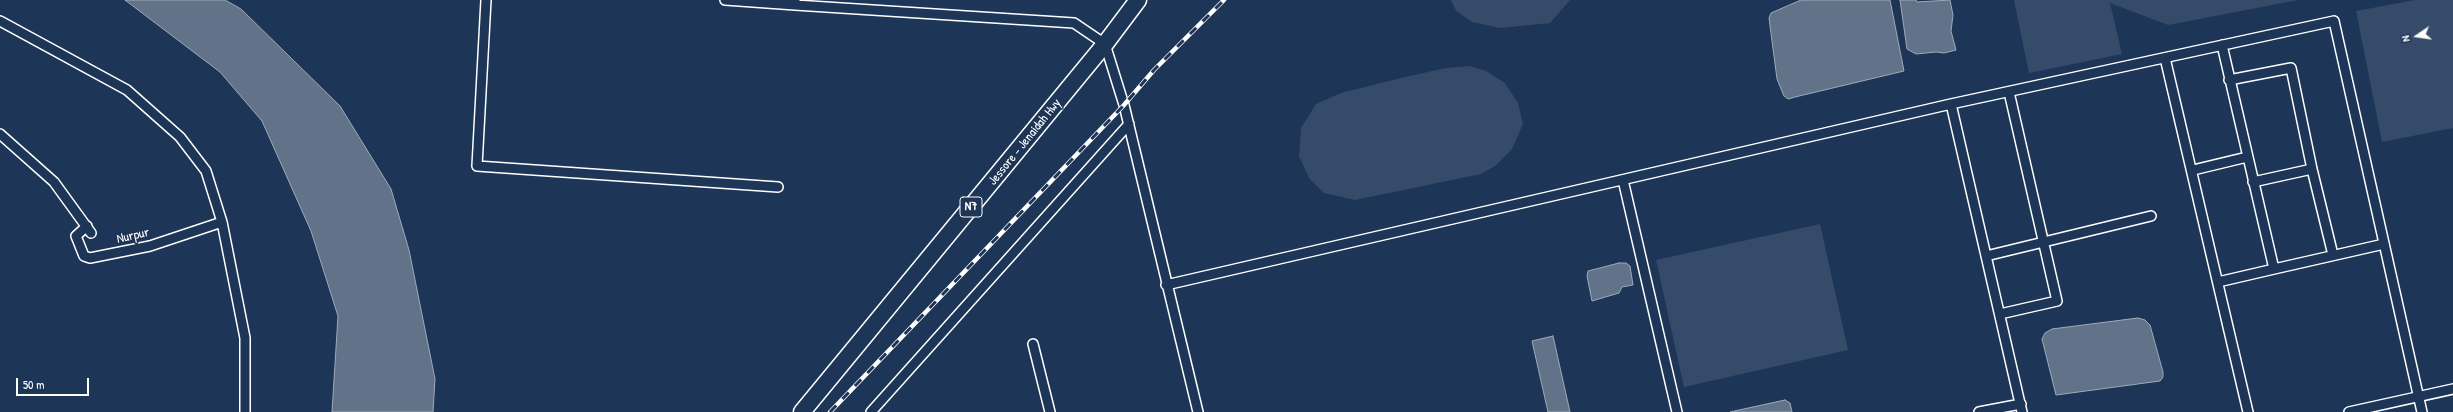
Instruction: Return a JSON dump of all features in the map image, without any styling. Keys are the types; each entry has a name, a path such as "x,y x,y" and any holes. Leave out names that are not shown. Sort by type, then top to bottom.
{"highway":[{"name":"Jessore - Jenaidah Hwy","path":"802,412 1105,44 1138,0"}],"street":[{"path":"486,0 477,166 778,187"},
{"path":"725,0 795,2 1074,24 1105,44 1129,124 1166,285 1198,412"},
{"path":"0,21 127,90 180,137 206,171 222,222 245,338 245,412"},
{"path":"1166,285 1951,104 2334,21 2422,412"},
{"path":"2222,45 2274,269"},
{"path":"2165,58 2193,170 2248,412"},
{"path":"2229,80 2291,68 2312,169 2333,255"},
{"path":"2000,314 2057,301 2009,92"},
{"path":"1951,104 2022,408 1979,412"},
{"path":"871,412 1129,124"},
{"name":"Nurpur","path":"0,134 54,182 89,230 76,236 84,256 90,258 150,246 222,222"},
{"path":"2193,170 2247,157"},
{"path":"2253,182 2312,169"},
{"path":"1623,180 1677,412"},
{"path":"1986,256 2151,216"},
{"path":"2218,282 2384,244"},
{"path":"1033,344 1050,412"},
{"path":"2349,412 2453,389"}],"shaded area":[{"path":"125,0 225,0 241,9 340,106 391,189 409,250 435,379 433,412 332,412 338,316 311,231 262,121 220,72"},
{"path":"1451,0 1570,0 1550,23 1500,28 1472,22 1456,11"},
{"path":"1801,0 1890,0 1904,71 1788,99 1784,96 1777,79 1769,18 1771,13"},
{"path":"1900,0 1916,0 1917,2 1950,0 1953,15 1951,31 1956,50 1944,53 1936,52 1916,54 1907,49"},
{"path":"2014,0 2298,0 2168,25 2110,3 2122,54 2029,73"},
{"path":"2415,0 2453,0 2453,128 2382,142 2356,11"},
{"path":"1470,66 1486,71 1505,83 1518,103 1523,124 1512,149 1495,166 1481,174 1355,200 1324,193 1309,178 1299,156 1301,128 1316,104 1341,93 1405,77 1446,68"},
{"path":"1820,224 1848,350 1684,387 1656,260"},
{"path":"1619,263 1626,263 1630,266 1633,285 1622,287 1619,293 1592,301 1587,276 1588,271"},
{"path":"2138,318 2145,320 2150,325 2163,372 2163,377 2160,381 2056,395 2042,339 2045,333 2052,329"},
{"path":"1553,336 1570,412 1548,412 1532,341"},
{"path":"1785,400 1790,403 1792,412 1730,412"}],"railway":[{"path":"830,412 1124,105 1154,70 1224,0"}]}
